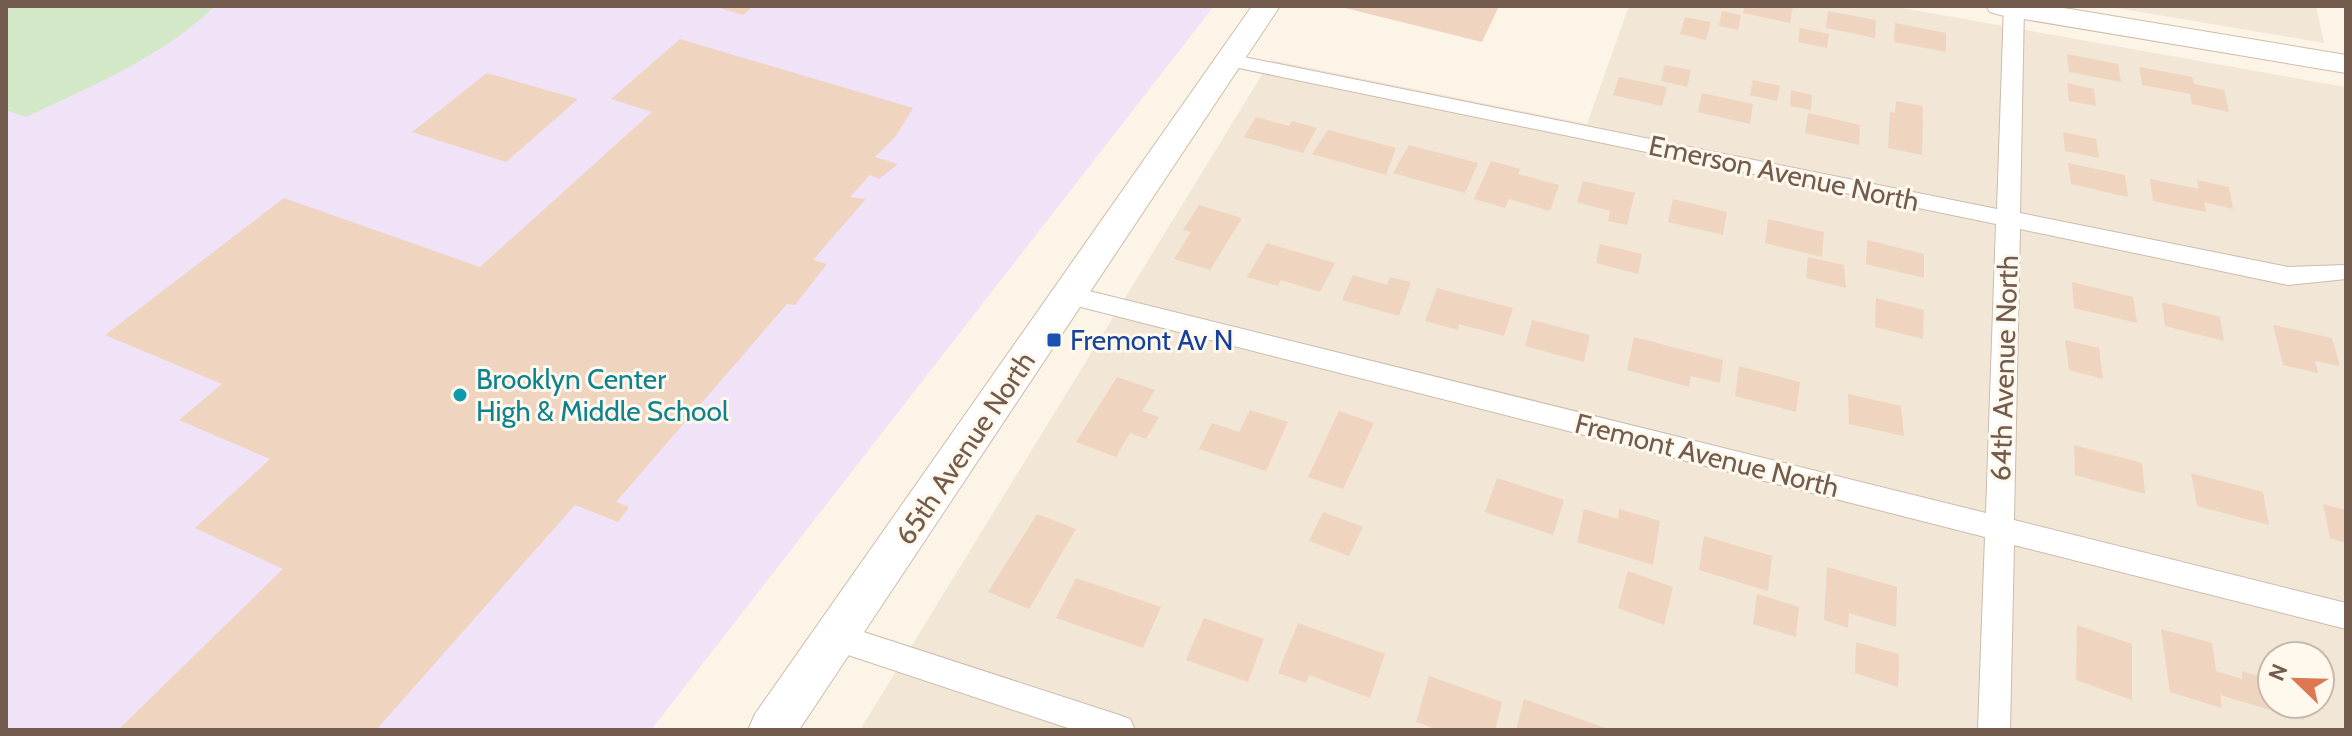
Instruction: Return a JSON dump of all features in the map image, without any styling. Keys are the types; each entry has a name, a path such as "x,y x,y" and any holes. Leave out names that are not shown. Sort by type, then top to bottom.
{"street":[{"name":"65th Avenue North","path":"772,730 1266,6"},
{"path":"2009,7 2346,64"},
{"name":"64th Avenue North","path":"1994,730 2008,219 2009,7"},
{"name":"Emerson Avenue North","path":"1229,60 2288,276 2341,272"},
{"name":"Fremont Avenue North","path":"1069,295 2346,616"},
{"path":"836,637 1119,730"}],"shaded area":[{"path":"6,6 1214,6 651,730 6,730"},
{"path":"1629,6 1891,6 2345,87 2346,730 860,730 1271,60 1587,124"},
{"path":"2105,6 2316,6 2324,43"}],"green space":[{"path":"6,6 215,6 149,55 101,82 26,117 6,110"}],"building":[{"path":"713,6 753,6 743,15"},
{"path":"1337,6 1499,6 1482,42"},
{"path":"1745,6 1793,6 1790,23 1743,13"},
{"path":"1722,11 1741,15 1738,30 1719,26"},
{"path":"1828,11 1876,20 1875,38 1826,28"},
{"path":"1685,17 1711,22 1706,40 1680,34"},
{"path":"1895,23 1946,33 1946,52 1894,42"},
{"path":"1800,28 1829,34 1827,48 1798,42"},
{"name":"Brooklyn Center High & Middle School","path":"680,39 913,108 896,136 875,157 898,164 879,179 870,175 850,197 866,199 813,260 827,264 795,305 787,304 616,502 629,507 618,522 575,505 376,730 118,730 283,569 195,528 270,459 179,420 222,384 105,335 284,198 480,267 652,112 611,99"},
{"path":"2067,54 2118,64 2121,82 2069,72"},
{"path":"1665,65 1691,70 1687,87 1661,81"},
{"path":"2139,67 2192,77 2194,84 2224,90 2229,112 2192,104 2190,94 2142,85"},
{"path":"487,73 578,99 506,162 412,132"},
{"path":"1619,77 1667,87 1662,106 1613,95"},
{"path":"1753,80 1780,86 1777,101 1750,95"},
{"path":"2067,83 2094,89 2096,106 2069,101"},
{"path":"1791,90 1812,95 1811,110 1790,106"},
{"path":"1702,93 1753,104 1750,124 1698,112"},
{"path":"1896,101 1923,106 1922,155 1888,148 1890,112 1895,113"},
{"path":"1808,113 1860,125 1859,145 1805,133"},
{"path":"1256,117 1289,126 1292,121 1317,128 1303,153 1244,137"},
{"path":"1328,130 1396,148 1386,175 1312,154"},
{"path":"2063,132 2096,139 2099,158 2065,151"},
{"path":"1409,145 1478,163 1465,193 1393,173"},
{"path":"1491,161 1520,169 1518,174 1559,185 1550,211 1509,199 1505,208 1474,199"},
{"path":"2068,163 2125,175 2128,197 2071,184"},
{"path":"2150,179 2199,189 2197,180 2229,187 2233,209 2204,202 2206,212 2153,201"},
{"path":"1583,181 1635,193 1627,225 1608,221 1610,211 1577,202"},
{"path":"1673,199 1727,212 1723,235 1668,222"},
{"path":"1199,205 1242,218 1210,270 1174,259 1191,232 1183,230"},
{"path":"1768,219 1824,232 1822,257 1765,243"},
{"path":"1867,240 1924,254 1924,278 1866,264"},
{"path":"1267,243 1335,263 1320,292 1281,280 1278,286 1247,277"},
{"path":"1600,244 1642,254 1638,274 1596,263"},
{"path":"1808,257 1844,265 1846,288 1806,278"},
{"path":"1353,275 1387,285 1390,277 1411,282 1399,316 1342,300"},
{"path":"2072,282 2133,297 2137,323 2074,308"},
{"path":"1437,288 1513,308 1504,336 1459,324 1458,330 1425,321"},
{"path":"1876,298 1924,310 1923,339 1875,327"},
{"path":"2162,302 2220,317 2224,341 2165,326"},
{"path":"1532,320 1590,335 1584,362 1525,346"},
{"path":"2273,325 2332,338 2340,366 2315,361 2318,373 2283,365"},
{"path":"1634,337 1723,360 1720,383 1691,376 1689,387 1627,370"},
{"path":"2065,340 2099,348 2103,379 2069,370"},
{"path":"1739,366 1800,382 1796,412 1735,396"},
{"path":"1117,377 1155,390 1142,411 1159,417 1146,439 1130,433 1116,457 1076,442"},
{"path":"1848,394 1901,406 1904,436 1849,424"},
{"path":"1250,410 1288,422 1266,471 1199,449 1212,423 1239,432"},
{"path":"1339,411 1374,423 1343,489 1308,477"},
{"path":"2074,445 2142,463 2145,494 2075,475"},
{"path":"2191,473 2263,492 2269,525 2197,506"},
{"path":"1497,478 1564,500 1553,535 1485,512"},
{"path":"2323,504 2346,510 2346,543 2330,538"},
{"path":"1584,509 1618,519 1619,509 1660,521 1653,565 1577,542"},
{"path":"1323,512 1363,527 1349,556 1309,541"},
{"path":"1037,514 1076,529 1029,609 988,592"},
{"path":"1704,536 1772,556 1768,591 1699,570"},
{"path":"1827,567 1897,587 1896,627 1849,613 1848,628 1824,620"},
{"path":"1628,571 1673,587 1664,625 1618,608"},
{"path":"1076,578 1161,607 1143,648 1056,618"},
{"path":"1757,594 1799,607 1796,637 1753,624"},
{"path":"1204,618 1264,639 1248,682 1186,660"},
{"path":"1298,623 1385,654 1370,698 1309,675 1306,683 1278,673"},
{"path":"2077,625 2132,644 2132,700 2076,680"},
{"path":"2161,629 2212,643 2216,671 2242,679 2242,671 2256,675 2256,706 2220,695 2222,708 2170,692"},
{"path":"1856,642 1899,654 1898,687 1855,673"},
{"path":"1429,676 1502,702 1495,730 1439,730 1416,722"},
{"path":"1524,699 1611,730 1516,730"}],"place":[{"name":"Fremont Av N","path":"1054,340"},
{"name":"Brooklyn Center High & Middle School","path":"460,395"}]}
